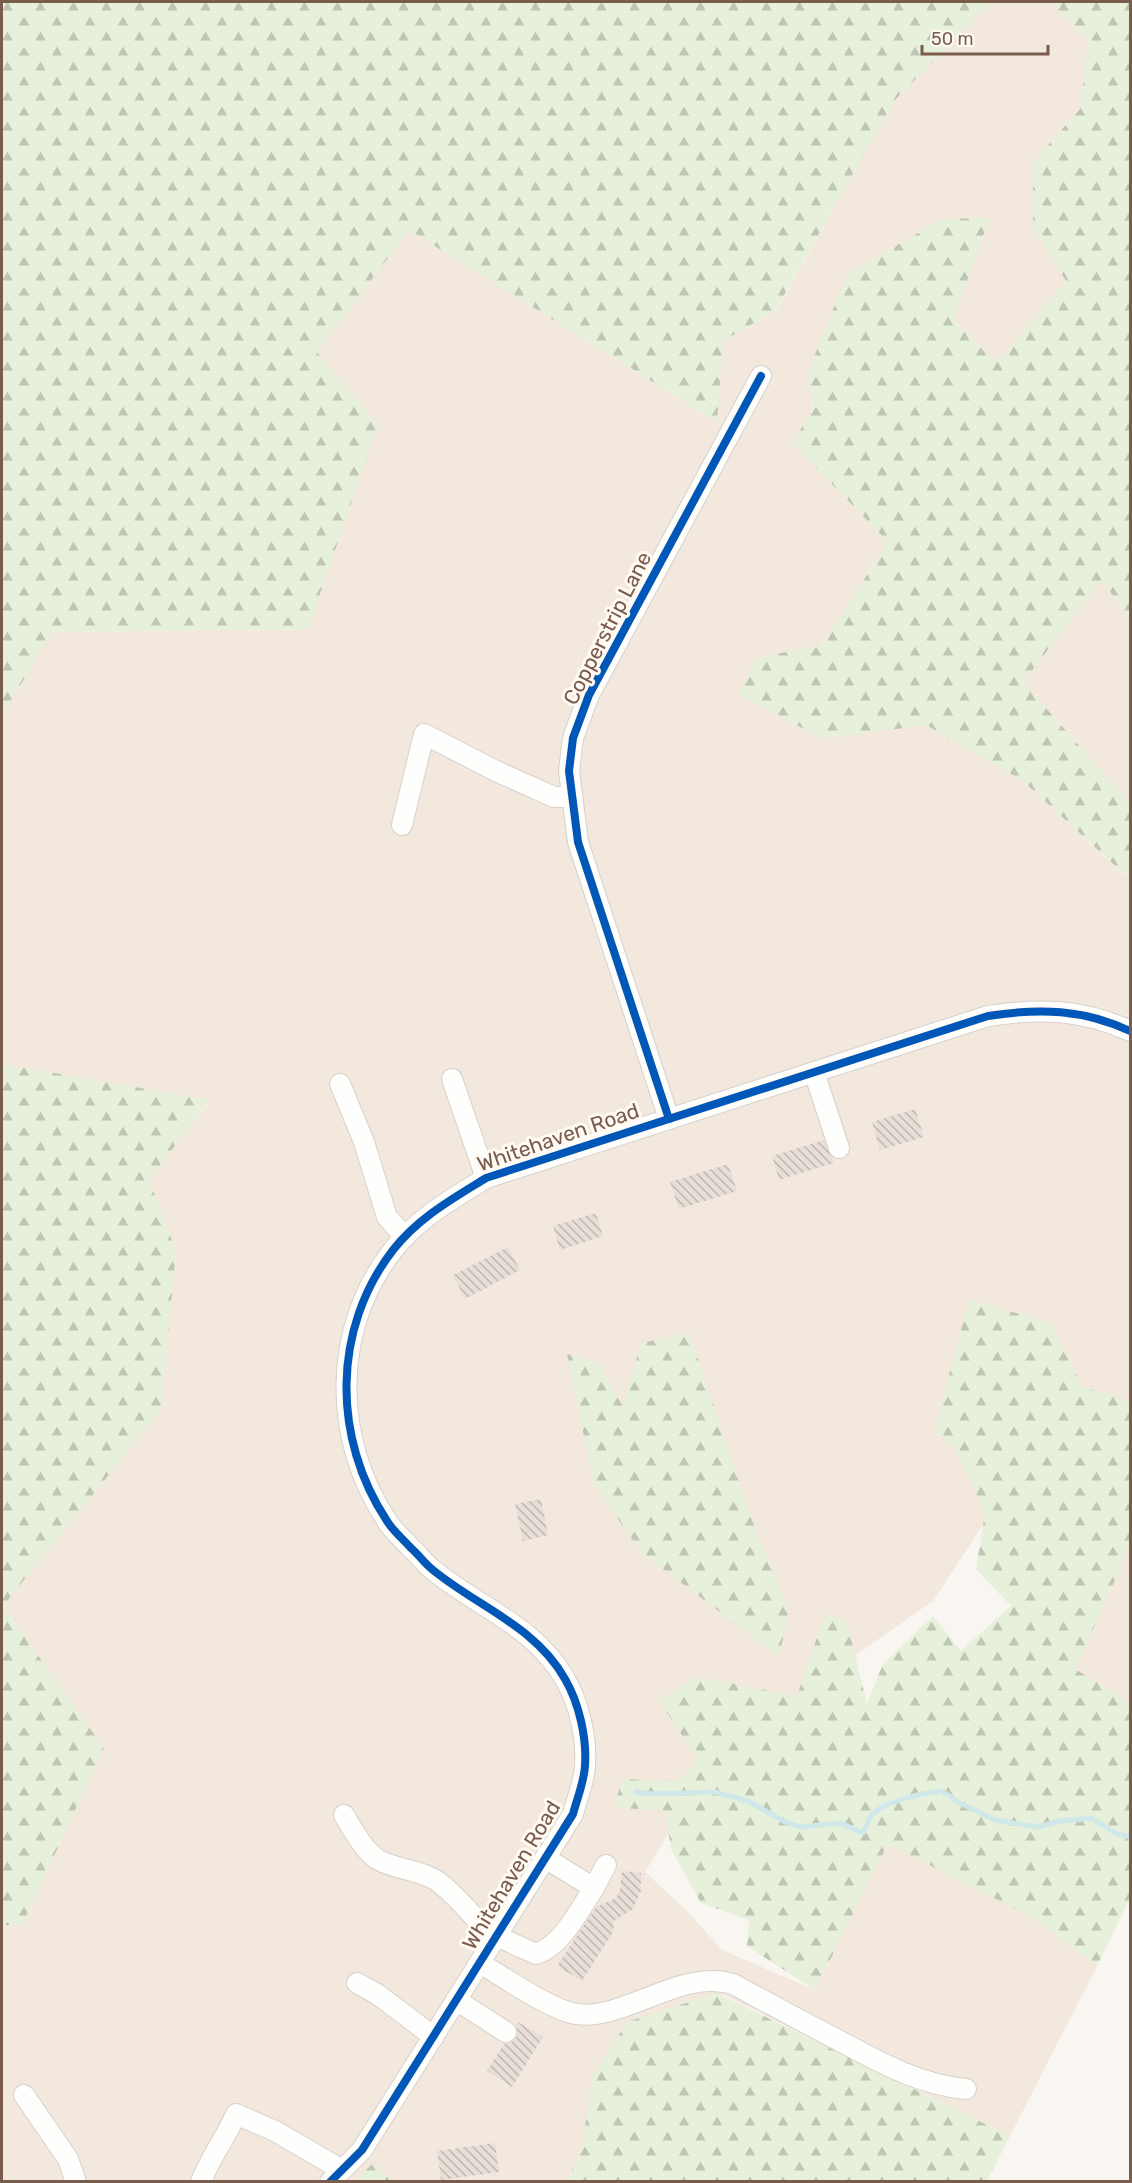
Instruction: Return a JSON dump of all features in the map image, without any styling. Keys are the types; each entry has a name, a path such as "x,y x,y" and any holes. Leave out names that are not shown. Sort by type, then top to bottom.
{"street":[{"name":"Copperstrip Lane","path":"669,1119 578,842 569,771 573,738 589,695 761,376"},
{"path":"402,825 424,734 496,771 554,796 572,797"},
{"name":"Whitehaven Road","path":"336,2176 362,2150 573,1814 585,1766 581,1717 566,1679 547,1652 523,1630 433,1570 388,1523 370,1493 356,1457 347,1407 346,1363 353,1332 369,1288 393,1249 427,1214 486,1178 988,1016 1024,1011 1060,1011 1113,1023 1131,1031"},
{"path":"814,1072 839,1148"},
{"path":"452,1079 486,1178"},
{"path":"340,1084 364,1142 387,1218 405,1237"},
{"path":"344,1815 367,1849 378,1860 407,1870 419,1871 438,1882 497,1936 536,1954 547,1951 567,1928 594,1888 606,1864"},
{"path":"545,1858 594,1888"},
{"path":"480,1963 530,1993 570,2013 596,2014 674,1988 703,1981 719,1980 733,1984 871,2058 914,2077 946,2087 966,2089"},
{"path":"357,1983 377,1994 434,2037"},
{"path":"456,2000 506,2032"},
{"path":"24,2095 68,2159 76,2181"},
{"path":"201,2181 206,2167 229,2132 236,2114 275,2131 336,2176"}],"shaded area":[{"path":"991,2 1050,2 1088,41 1080,109 1033,162 1033,228 1066,281 996,363 953,320 990,218 809,370 812,411 792,443 888,542 822,645 756,658 822,739 926,725 1023,781 1125,876 1130,867 1130,1702 1075,1670 1027,1464 933,1601 720,1750 645,1872 686,1910 722,1950 815,1990 888,1844 1033,1918 1097,1966 1010,2136 724,1995 633,2027 573,2181 2,2181 2,1925 22,1925 104,1748 3,1606 160,1410 176,1251 149,1180 210,1101 2,1064 2,716 52,632 308,629 378,425 317,352 409,230 716,422 723,341 776,311 895,100"},
{"path":"1102,580 1130,620 1130,803 1023,682"}],"green space":[{"path":"2,2 991,2 895,100 775,311 723,341 717,422 409,230 317,352 378,425 308,629 52,632 2,716"},
{"path":"1050,2 1130,2 1130,620 1102,580 1023,682 1130,803 1130,867 1126,876 1023,781 926,725 822,739 738,693 756,658 822,645 888,542 792,443 812,411 809,370 847,274 941,220 990,217 953,320 996,363 1066,281 1033,228 1033,162 1080,109 1088,41"},
{"path":"2,1064 210,1100 149,1180 176,1251 161,1410 3,1606 104,1748 22,1925 2,1925"},
{"path":"969,1300 1049,1322 1083,1387 1130,1401 1130,1539 1120,1569 1075,1669 1130,1702 1130,1898 1097,1966 1033,1918 888,1844 815,1990 747,1946 749,1920 701,1903 671,1849 665,1810 614,1808 622,1779 679,1781 698,1760 659,1700 697,1677 797,1696 825,1614 847,1622 867,1704 883,1664 933,1616 961,1651 1011,1606 976,1569 985,1513 955,1449 934,1431"},
{"path":"689,1333 752,1520 789,1612 779,1657 642,1553 594,1485 567,1354 598,1362 623,1407 641,1343"},
{"path":"717,1993 1010,2136 987,2181 566,2182 582,2150 592,2077 627,2022"},
{"path":"372,2164 393,2181 355,2181"}],"building":[{"path":"915,1109 924,1137 880,1150 872,1122"},
{"path":"824,1140 834,1163 779,1180 772,1156"},
{"path":"728,1164 737,1191 679,1209 670,1182"},
{"path":"596,1213 603,1236 560,1250 553,1226"},
{"path":"508,1247 520,1270 465,1299 453,1275"},
{"path":"541,1499 548,1535 523,1541 515,1504"},
{"path":"622,1871 641,1873 641,1891 633,1909 614,1921 613,1932 582,1981 557,1966 596,1907 616,1898 620,1890"},
{"path":"518,2022 543,2037 512,2087 487,2071 504,2044 511,2043 516,2038"},
{"path":"495,2143 499,2172 441,2180 437,2151"}],"waterway":[{"path":"636,1792 653,1794 715,1792 748,1801 785,1822 801,1827 840,1823 863,1833 871,1816 885,1806 915,1796 942,1791 960,1803 995,1820 1038,1827 1061,1821 1091,1818 1115,1833 1130,1837"}],"cycle path":[{"path":"669,1119 578,842 569,771 573,738 589,695 761,376"},
{"path":"330,2182 362,2150 573,1814 585,1766 585,1744 578,1710 570,1688 553,1661 538,1645 505,1618 433,1570 398,1535 387,1521 369,1489 356,1455 349,1420 346,1384 350,1349 359,1314 373,1281 393,1250 424,1219 486,1178 988,1016 1007,1013 1060,1012 1095,1018 1130,1031"}]}
